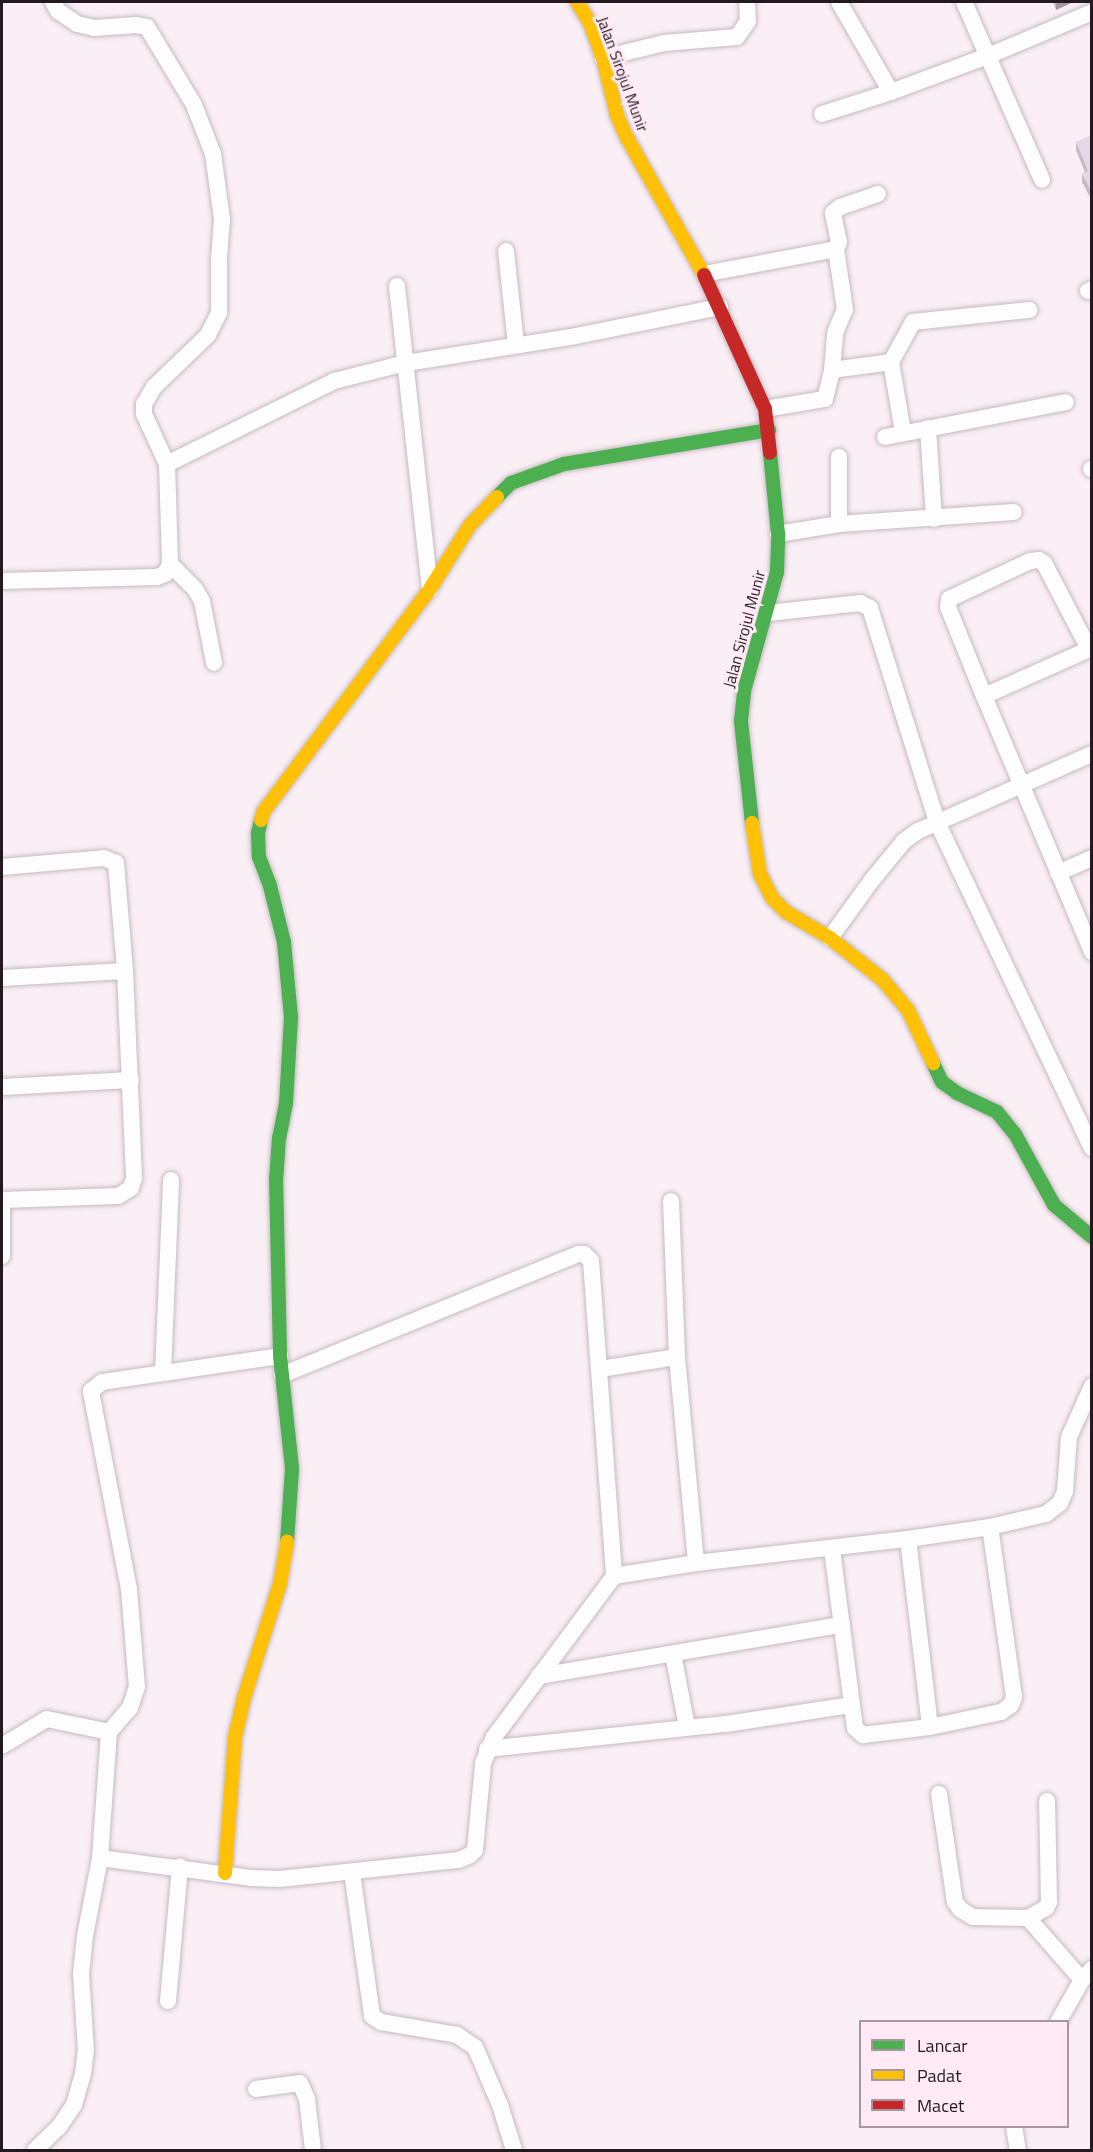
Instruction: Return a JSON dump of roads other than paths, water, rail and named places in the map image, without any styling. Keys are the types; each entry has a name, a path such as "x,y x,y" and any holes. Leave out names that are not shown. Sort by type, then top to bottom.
{"street":[{"path":"2,581 158,577 165,574 170,564 167,464 144,414 144,404 154,387 208,334 219,313 222,219 220,189 213,154 194,105 147,27 136,25 95,28 77,24 58,10 53,2"},
{"name":"Jalan Sirojul Munir","path":"577,2 590,23 603,58 617,115 626,136 704,274 765,409 769,430 778,534 777,572 768,613 746,681 741,721 754,845 760,874 772,898 786,912 830,938 882,979 916,1025 942,1082 957,1093 997,1112 1015,1134 1053,1205 1092,1237"},
{"path":"603,58 664,43 737,37 744,30 747,21 747,2"},
{"path":"839,2 891,92"},
{"path":"964,2 1042,180"},
{"path":"822,114 891,92 988,56 1092,12"},
{"path":"765,409 825,399 835,333 845,310 836,249 839,242 833,213 840,207 878,195"},
{"path":"704,274 836,249"},
{"path":"506,251 516,344"},
{"path":"397,286 430,589"},
{"path":"167,464 334,381 406,363 587,334 720,307"},
{"path":"903,432 891,362 913,322 1029,310"},
{"path":"831,370 891,362"},
{"path":"885,437 1066,402"},
{"path":"928,428 934,519"},
{"path":"225,1873 235,1737 243,1701 280,1584 288,1537 292,1469 280,1356 276,1177 285,1103 291,1017 284,942 270,885 260,857 258,833 264,811 430,589 470,525 511,483 564,464 769,430"},
{"path":"838,457 839,524"},
{"path":"778,534 839,524 1014,512"},
{"path":"984,696 1090,648 1044,563 1030,561 949,599 948,607 984,696 1092,952"},
{"path":"170,564 195,589 202,601 214,663"},
{"path":"768,613 861,603 870,608 937,822 1092,1148"},
{"path":"830,938 904,841 918,831 1092,754"},
{"path":"1058,873 1092,858"},
{"path":"2,867 111,860 118,869 135,1178 131,1188 118,1196 2,1200 2,1256"},
{"path":"2,978 125,971"},
{"path":"2,1087 131,1080"},
{"path":"163,1373 171,1180"},
{"path":"671,1201 677,1357 696,1563"},
{"path":"100,1858 251,1878 280,1879 459,1860 470,1855 475,1850 483,1763 487,1749 614,1576 591,1262 584,1254 579,1254 282,1375"},
{"path":"35,2151 59,2127 74,2105 82,2074 86,2051 81,1974 84,1936 100,1858 109,1732 130,1708 137,1687 129,1589 91,1392 102,1382 280,1356"},
{"path":"600,1369 677,1357"},
{"path":"614,1576 696,1563 908,1539 990,1527 1046,1514 1060,1503 1065,1491 1069,1437 1092,1386"},
{"path":"832,1549 850,1705 855,1728 863,1735 930,1727 1000,1712 1011,1705 1014,1697 990,1527"},
{"path":"908,1539 930,1727"},
{"path":"539,1676 842,1625"},
{"path":"673,1654 687,1726"},
{"path":"487,1749 687,1726 726,1724 850,1705"},
{"path":"2,1746 47,1719 109,1732"},
{"path":"939,1794 955,1902 960,1909 973,1917 1028,1918 1046,1908 1049,1902 1047,1801"},
{"path":"168,2001 180,1867"},
{"path":"352,1872 372,2016 381,2022 457,2035 475,2047 501,2105 514,2151"},
{"path":"1028,1918 1087,1974 1059,2020"},
{"path":"256,2089 300,2083 307,2099 313,2151"},
{"path":"1014,2128 1018,2151"}]}
